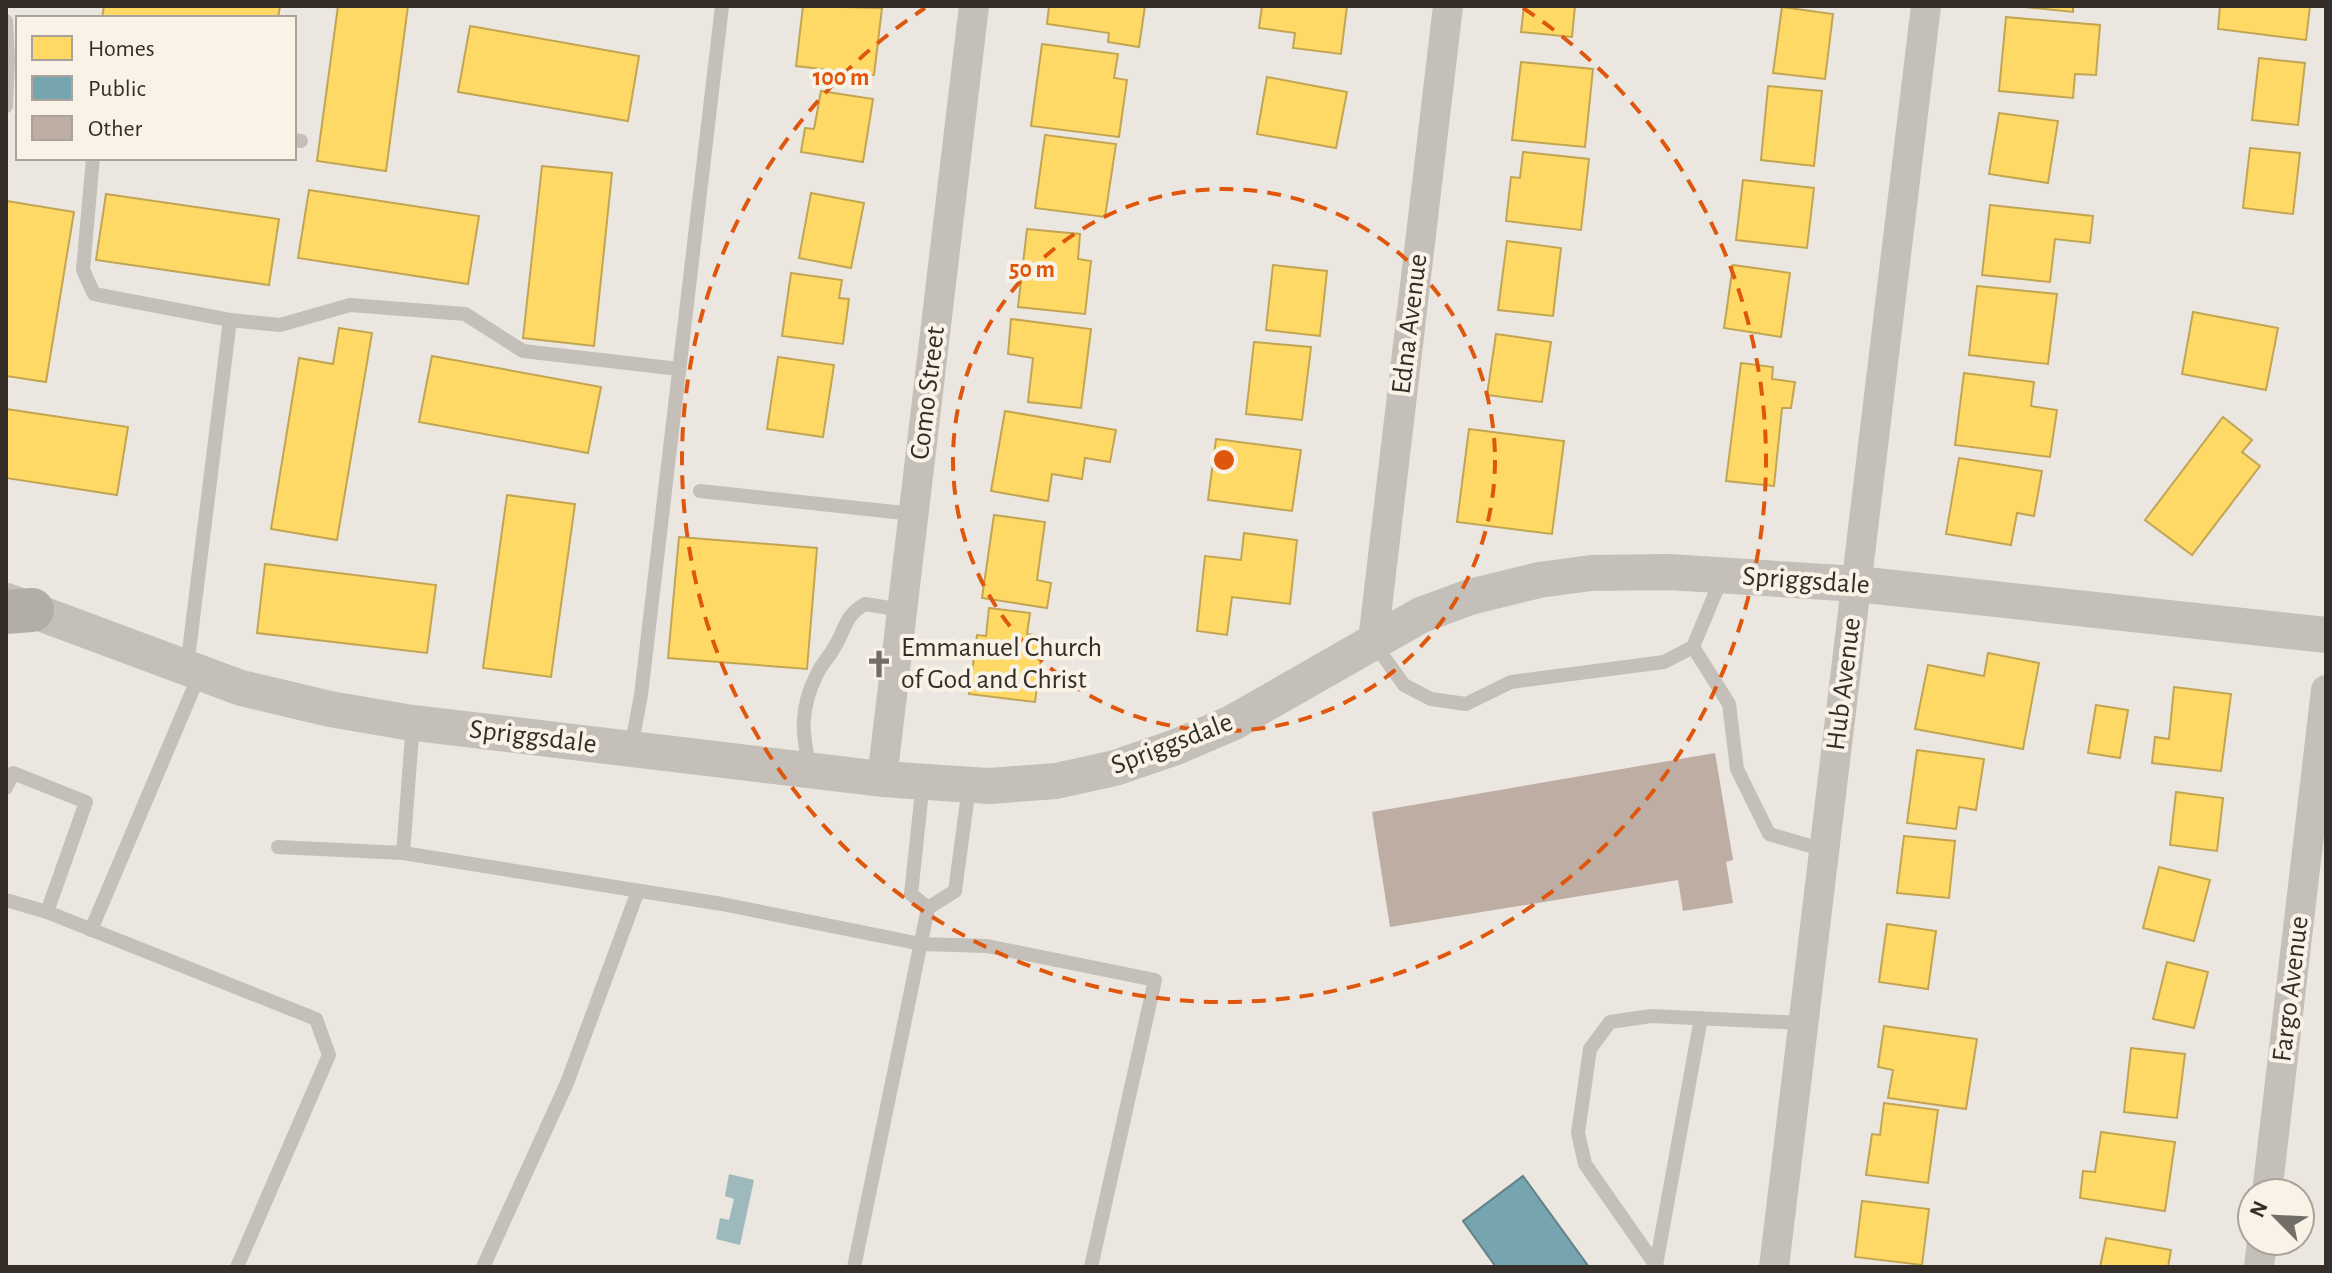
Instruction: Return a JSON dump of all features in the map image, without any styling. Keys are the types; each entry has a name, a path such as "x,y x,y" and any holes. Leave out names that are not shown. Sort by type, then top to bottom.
{"street":[{"name":"Como Street","path":"882,779 974,6"},
{"name":"Edna Avenue","path":"1373,641 1448,6"},
{"name":"Hub Avenue","path":"1774,1267 1926,6"},
{"name":"Spriggsdale","path":"15,608 241,688 330,709 810,771 989,786 1056,781 1115,768 1176,747 1232,723 1421,615 1470,597 1539,580 1591,573 1669,572 1857,584 2326,635"},
{"name":"Fargo Avenue","path":"2269,1177 2326,690"}],"lane":[{"path":"631,749 641,695 722,6"},
{"path":"6,21 6,106"},
{"path":"93,160 83,270 94,294 230,320 280,325 350,305 465,314 523,351 679,369"},
{"path":"91,930 193,670 230,320"},
{"path":"700,491 913,514"},
{"path":"1373,641 1404,685 1431,699 1466,704 1511,682 1664,662 1693,647 1722,575"},
{"path":"810,771 802,733 805,707 817,673 835,648 850,613 865,604 902,610"},
{"path":"1693,647 1729,704 1737,769 1769,834 1824,850"},
{"path":"403,853 413,722"},
{"path":"6,788 13,773 86,802 47,912"},
{"path":"923,782 911,894 928,908"},
{"path":"854,1267 928,908 955,891 969,785"},
{"path":"278,847 403,853 722,904 921,944 987,946 1155,980 1091,1267"},
{"path":"483,1267 567,1083 638,891"},
{"path":"6,900 47,912 316,1019 329,1055 237,1267"},
{"path":"1657,1266 1585,1164 1578,1133 1590,1049 1610,1022 1651,1016 1803,1023"},
{"path":"1657,1266 1701,1018"}],"water":[{"path":"729,1174 754,1180 740,1245 716,1239 720,1218 729,1220 734,1199 725,1196"}],"building: Homes":[{"path":"104,6 280,6 278,16 102,16"},
{"path":"338,6 408,6 386,171 317,161"},
{"path":"803,6 882,8 874,75 796,66"},
{"path":"1049,6 1145,6 1139,47 1108,42 1109,33 1047,24"},
{"path":"1262,6 1347,6 1341,54 1293,48 1295,33 1259,28"},
{"path":"1524,6 1575,6 1572,37 1521,32"},
{"path":"2015,6 2073,6 2073,12"},
{"path":"2220,6 2310,6 2306,40 2218,29"},
{"path":"1782,7 1833,14 1825,79 1773,73"},
{"path":"2006,17 2100,25 2096,75 2075,74 2073,98 1999,91"},
{"path":"470,26 639,56 628,121 458,92"},
{"path":"1042,44 1118,54 1114,78 1127,80 1119,137 1031,126"},
{"path":"2259,58 2305,63 2298,125 2252,120"},
{"path":"1521,62 1593,69 1585,147 1512,140"},
{"path":"1267,77 1347,92 1336,148 1257,134"},
{"path":"1768,86 1822,91 1814,166 1761,160"},
{"path":"821,91 873,99 863,162 801,152 805,128 814,129"},
{"path":"1999,113 2058,121 2048,183 1989,174"},
{"path":"1045,135 1116,144 1105,217 1035,208"},
{"path":"2250,148 2300,153 2293,214 2243,208"},
{"path":"1523,152 1589,159 1581,230 1506,221 1511,177 1520,178"},
{"path":"542,166 612,173 594,346 523,338"},
{"path":"1743,180 1814,188 1807,248 1736,240"},
{"path":"309,190 479,216 468,284 298,258"},
{"path":"811,193 864,203 851,268 799,258"},
{"path":"106,194 279,219 269,285 96,260"},
{"path":"7,201 74,212 46,382 6,376"},
{"path":"1990,205 2093,216 2090,243 2055,239 2050,282 1982,275"},
{"path":"1027,229 1080,234 1078,259 1091,261 1085,314 1018,307"},
{"path":"1507,241 1561,248 1553,316 1498,310"},
{"path":"1273,265 1327,271 1320,336 1266,330"},
{"path":"1733,265 1790,273 1781,337 1724,328"},
{"path":"791,273 842,280 839,298 849,299 843,344 782,336"},
{"path":"1977,286 2057,294 2048,364 1969,355"},
{"path":"2193,312 2278,328 2266,390 2182,374"},
{"path":"1011,319 1091,329 1081,408 1028,402 1033,358 1008,354"},
{"path":"339,328 372,333 337,540 271,529 299,358 333,364"},
{"path":"1496,334 1551,342 1542,402 1487,395"},
{"path":"1254,342 1311,347 1302,420 1246,414"},
{"path":"432,356 601,387 588,453 419,422"},
{"path":"778,357 834,365 823,437 767,429"},
{"path":"1741,363 1773,367 1772,379 1795,382 1791,408 1782,408 1774,486 1726,481"},
{"path":"1964,373 2034,382 2031,406 2057,410 2050,457 1955,445"},
{"path":"6,409 128,427 117,495 6,478"},
{"path":"1005,411 1116,430 1110,462 1085,458 1082,479 1052,474 1048,501 991,491"},
{"path":"2223,417 2252,440 2242,452 2260,466 2192,555 2145,520"},
{"path":"1469,429 1564,441 1552,534 1457,522"},
{"path":"1216,439 1301,450 1292,511 1208,500"},
{"path":"1959,458 2042,471 2034,516 2017,513 2011,545 1946,534"},
{"path":"507,495 575,504 551,677 483,668"},
{"path":"994,515 1045,522 1037,580 1051,583 1047,608 982,598"},
{"path":"1244,533 1297,540 1290,604 1232,597 1227,635 1197,631 1205,556 1241,560"},
{"path":"679,537 817,548 807,669 668,658"},
{"path":"265,564 436,585 427,653 257,633"},
{"path":"989,608 1030,613 1027,634 1044,636 1035,702 969,694 977,635 986,636"},
{"path":"1988,653 2039,663 2023,749 1915,729 1928,665 1984,676"},
{"path":"2174,687 2231,694 2221,771 2152,763 2155,737 2169,739"},
{"path":"2096,705 2128,710 2120,758 2088,753"},
{"path":"1917,750 1984,759 1976,810 1959,807 1956,829 1907,823"},
{"path":"2176,792 2223,798 2217,851 2170,845"},
{"path":"1904,836 1955,841 1949,898 1897,893"},
{"path":"2159,867 2210,880 2194,941 2143,928"},
{"path":"1887,924 1936,931 1928,989 1879,982"},
{"path":"2167,962 2208,972 2194,1028 2153,1019"},
{"path":"1884,1026 1977,1039 1966,1109 1888,1098 1893,1070 1878,1067"},
{"path":"2131,1048 2185,1054 2177,1118 2124,1112"},
{"path":"1884,1103 1938,1110 1928,1183 1866,1175 1872,1134 1880,1135"},
{"path":"2101,1132 2175,1142 2165,1211 2080,1198 2083,1171 2095,1172"},
{"path":"1862,1201 1929,1209 1922,1265 1855,1257"},
{"path":"2106,1238 2171,1250 2168,1267 2100,1267"}],"building: Public":[{"path":"1523,1176 1589,1267 1496,1267 1463,1221"}],"building: Other":[{"path":"1715,753 1733,860 1726,862 1733,903 1683,911 1678,880 1390,927 1372,812"}],"place":[{"name":"Emmanuel Church of God and Christ","path":"879,664"}]}
